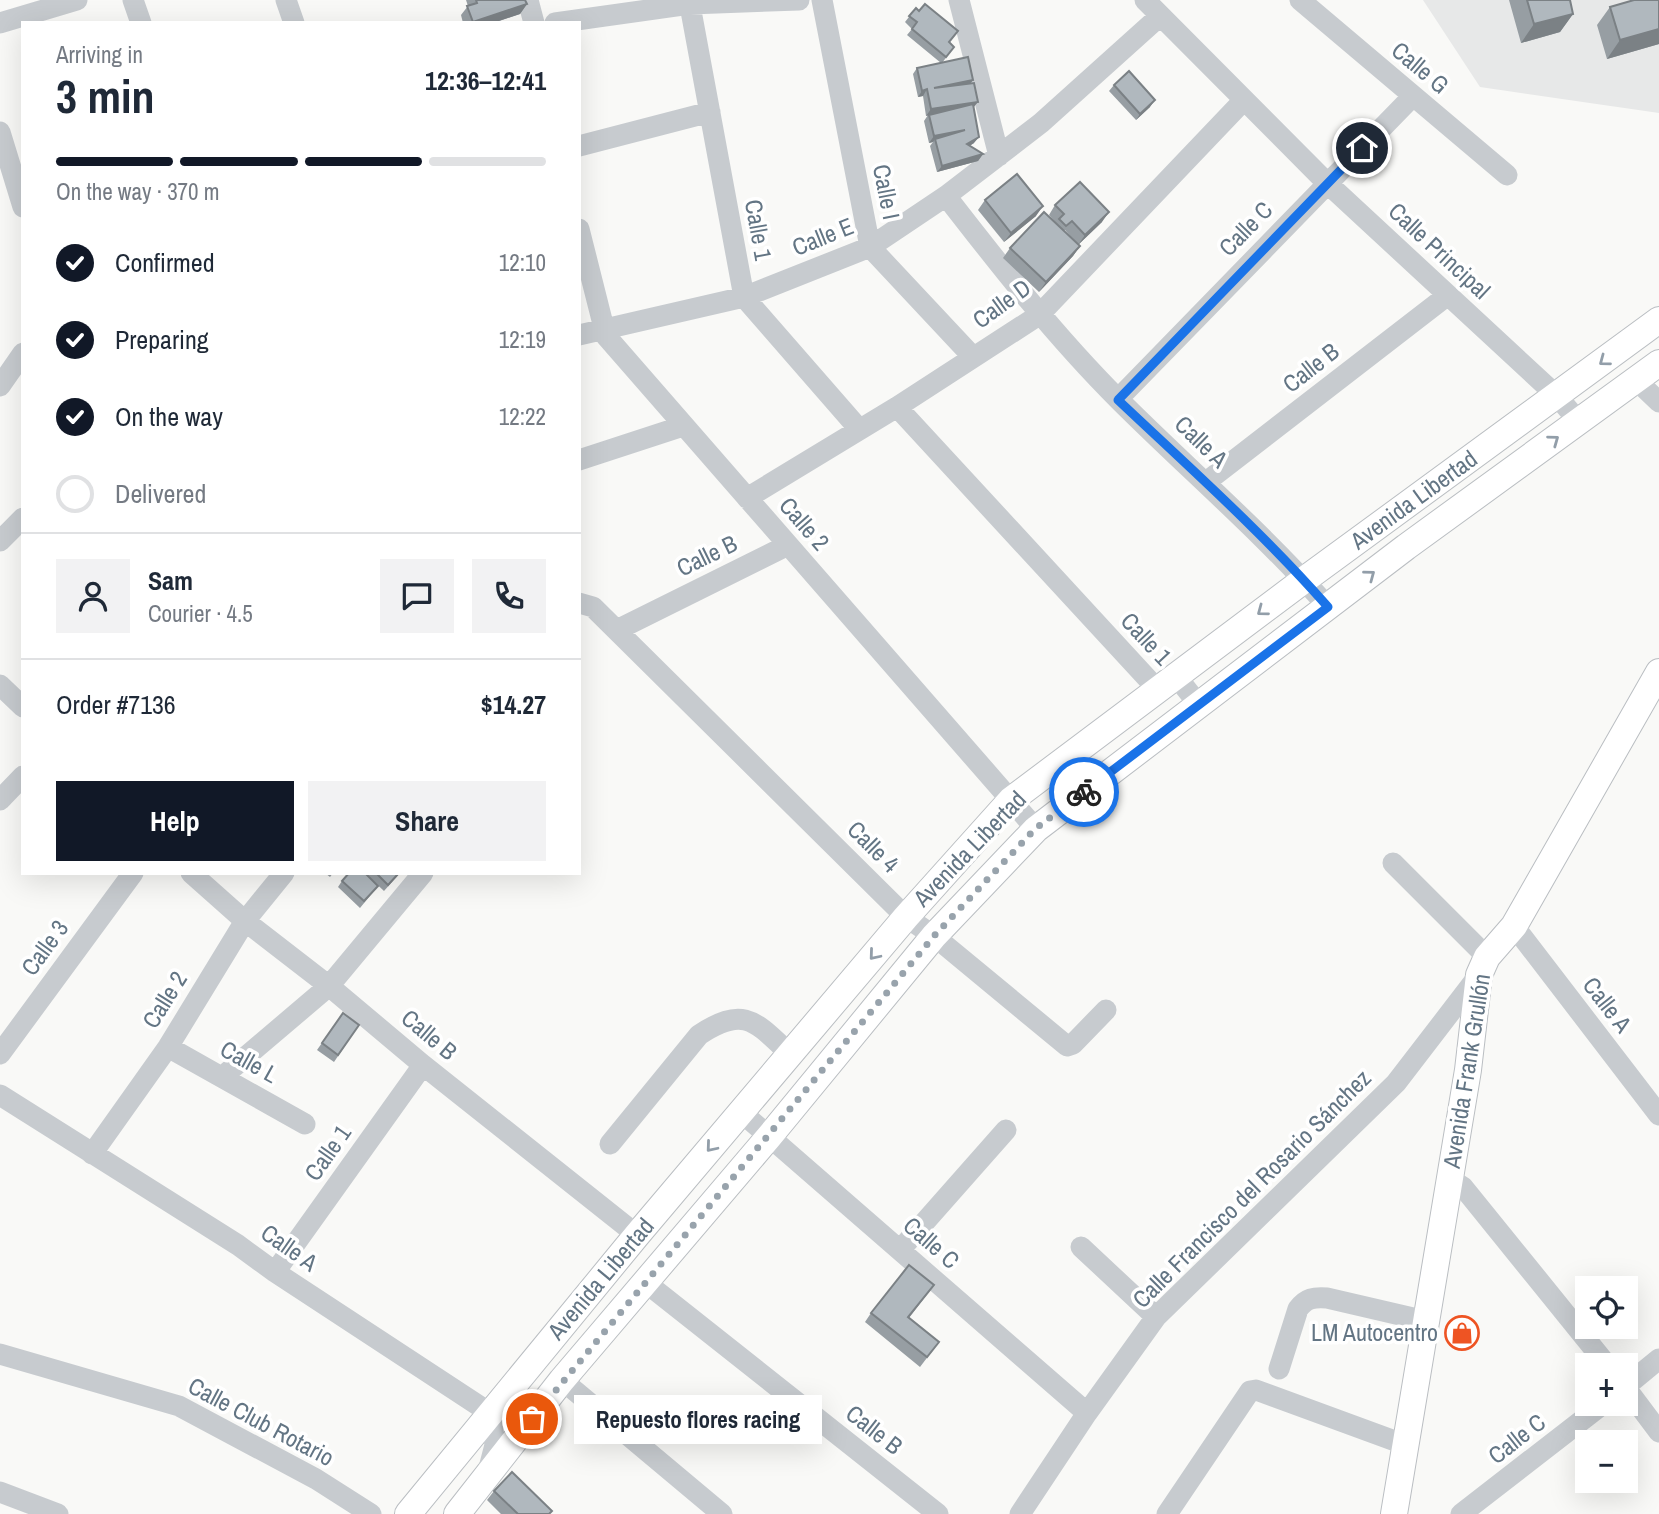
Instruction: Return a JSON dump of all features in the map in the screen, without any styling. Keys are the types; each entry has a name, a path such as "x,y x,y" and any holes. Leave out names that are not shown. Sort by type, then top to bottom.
{"main road":[{"name":"Avenida Libertad","path":"408,1514 637,1235 906,916 1011,800 1304,580 1659,320"},
{"name":"Avenida Libertad","path":"457,1514 562,1380 768,1138 934,936 1035,829 1328,607 1659,363"},
{"name":"Avenida Frank Grullón","path":"1394,1514 1483,966 1514,926 1659,672"}],"street":[{"path":"0,23 77,0"},
{"path":"133,0 140,21"},
{"path":"286,0 293,21"},
{"path":"528,0 533,21"},
{"path":"568,21 690,2 799,0"},
{"name":"Calle I","path":"822,0 870,247 973,358"},
{"path":"959,0 999,156"},
{"name":"Calle Principal","path":"1144,0 1327,183 1557,396 1579,422"},
{"name":"Calle 1","path":"690,2 744,297 859,429"},
{"name":"Calle G","path":"1308,2 1507,175"},
{"name":"Calle E","path":"581,334 744,297 870,247 946,196 1041,123 1160,16"},
{"name":"Calle C","path":"1118,400 1413,96"},
{"name":"Calle D","path":"747,498 897,407 1039,315 1244,100"},
{"path":"581,145 710,112"},
{"path":"0,132 21,200"},
{"name":"Calle A","path":"946,196 1039,315 1118,400 1206,482 1328,607"},
{"name":"Calle 2","path":"581,237 606,336 1035,829"},
{"name":"Calle B","path":"1206,482 1448,295"},
{"path":"0,386 21,356"},
{"path":"1636,380 1659,402"},
{"name":"Calle 1","path":"897,407 1167,683 1199,705"},
{"path":"581,459 683,426"},
{"name":"Calle B","path":"617,630 788,545"},
{"path":"581,604 593,607 617,630"},
{"name":"Calle 4","path":"617,630 906,916 1067,1046 1073,1045 1106,1010"},
{"path":"0,685 21,705"},
{"path":"0,800 21,778"},
{"path":"1393,863 1483,966"},
{"name":"Calle 3","path":"0,1054 132,875"},
{"name":"Calle B","path":"193,875 245,921 330,986 423,1065 637,1235"},
{"name":"Calle 2","path":"92,1154 167,1047 245,921 282,875"},
{"path":"222,1077 330,986 418,875"},
{"name":"Calle A","path":"1514,926 1659,1115"},
{"name":"Calle Francisco del Rosario Sánchez","path":"1020,1514 1087,1413 1156,1317 1396,1083 1483,966"},
{"path":"610,1144 699,1035 719,1022 740,1018 758,1024 790,1054"},
{"name":"Calle L","path":"167,1047 305,1124"},
{"name":"Calle 1","path":"275,1272 423,1065"},
{"name":"Calle A","path":"0,1095 238,1245 490,1413"},
{"name":"Calle C","path":"741,1112 1087,1413"},
{"path":"900,1251 1006,1130"},
{"path":"1449,1178 1463,1187 1597,1353"},
{"path":"1081,1247 1156,1317"},
{"name":"Calle B","path":"645,1282 938,1514"},
{"path":"1279,1369 1297,1309 1313,1297 1426,1321"},
{"name":"Calle Club Rotario","path":"0,1354 179,1406 316,1479 371,1514"},
{"path":"1638,1377 1659,1359"},
{"path":"562,1380 722,1514"},
{"path":"1167,1514 1250,1391 1256,1390 1406,1445"},
{"path":"1638,1403 1659,1432"},
{"path":"487,1476 495,1445 490,1413"},
{"name":"Calle C","path":"1472,1511 1588,1416"},
{"path":"0,1492 58,1514"}],"shaded area":[{"path":"1423,0 1659,0 1659,113 1480,87"}],"building":[{"path":"476,0 525,0 527,4 473,21 467,6 477,3"},
{"path":"1527,0 1570,0 1573,14 1534,24"},
{"path":"1634,0 1659,0 1659,29 1620,40 1610,7"},
{"path":"925,4 958,31 949,42 954,47 946,57 912,29 917,22 909,16 916,8 919,11"},
{"path":"968,57 973,80 934,88 974,83 978,102 931,109 927,89 922,91 917,68"},
{"path":"1129,71 1155,100 1140,114 1114,85"},
{"path":"973,104 979,137 967,144 983,154 942,166 935,139 965,130 934,136 929,115"},
{"path":"1017,174 1043,206 1011,233 985,200"},
{"path":"1080,182 1109,212 1085,235 1072,221 1066,226 1059,219 1064,214 1055,205"},
{"path":"1044,212 1080,246 1046,282 1010,248"},
{"path":"347,875 367,875 378,886 364,901 342,881"},
{"path":"378,875 397,875 388,885"},
{"path":"343,1013 359,1025 338,1055 322,1043"},
{"path":"909,1265 934,1285 908,1317 939,1342 927,1357 871,1313"},
{"path":"512,1472 552,1511 549,1514 518,1514 494,1491"}],"way so far":[{"path":"532,1419 934,936 1035,829 1084,792"}],"place":[{"name":"LM Autocentro","path":"1462,1333"},
{"name":"Repuesto flores racing","path":"532,1419"}],"route":[{"path":"1084,792 1328,607 1206,482 1118,400 1362,148"}]}
